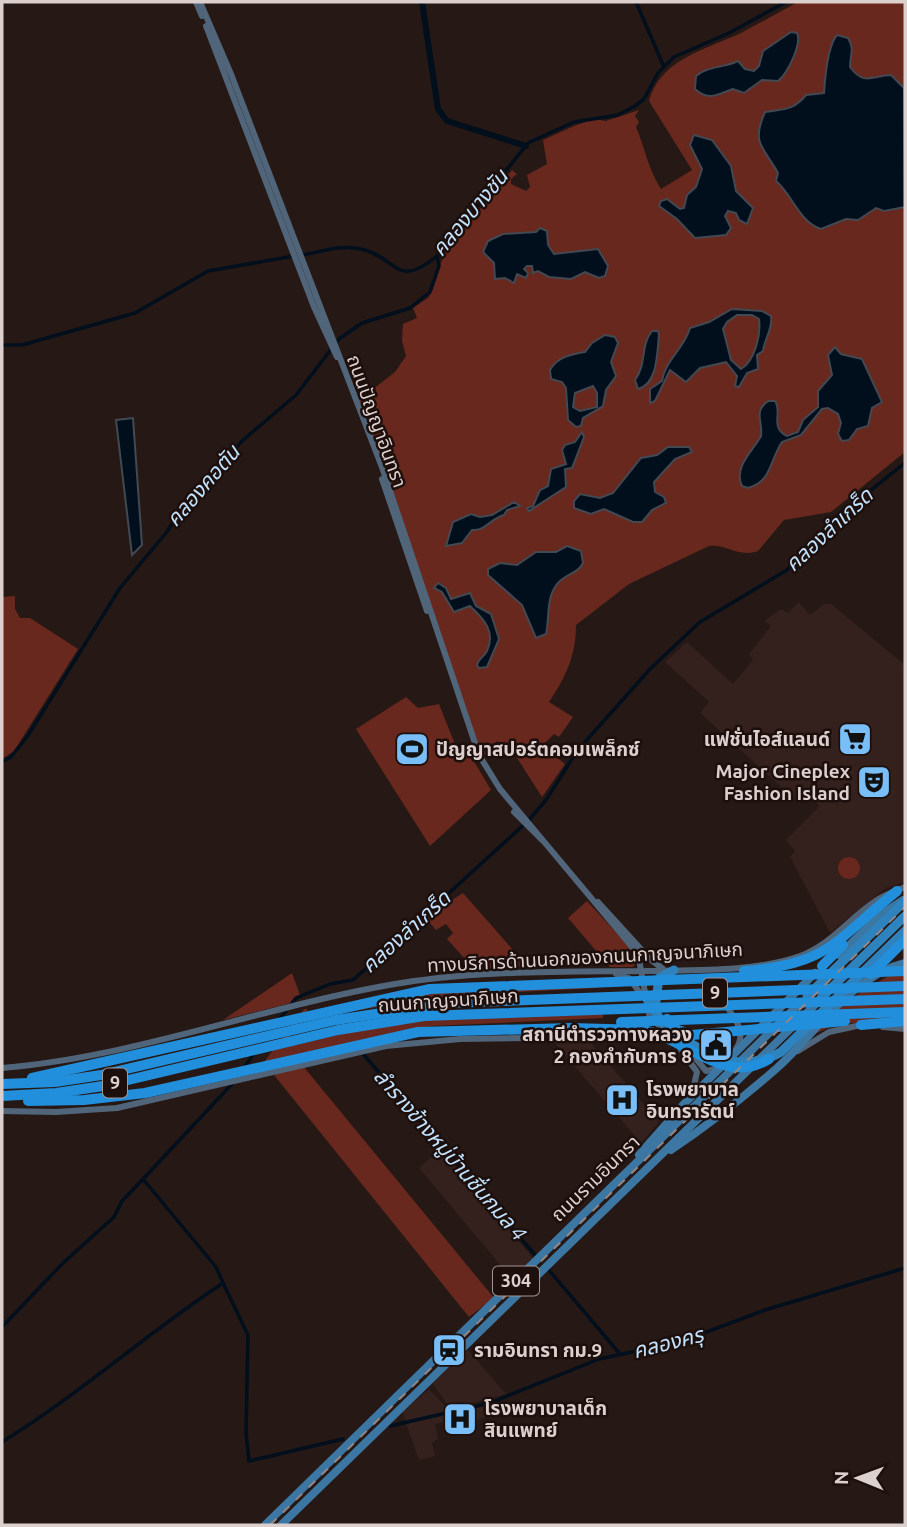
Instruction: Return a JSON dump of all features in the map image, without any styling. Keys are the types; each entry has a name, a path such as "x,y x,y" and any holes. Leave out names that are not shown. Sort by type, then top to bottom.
{"highway":[{"path":"7,1084 303,1015 430,989 593,982 672,973 779,968 805,962 904,894"},
{"path":"822,966 878,910 904,894"},
{"name":"ถนนรามอินทรา","path":"807,996 904,894"},
{"name":"ถนนรามอินทรา","path":"821,998 905,916"},
{"path":"2,1096 52,1102 119,1097 398,1036 526,1024 632,1025 663,1035 722,1066 745,1068 769,1059 802,1033 905,932"},
{"path":"850,994 905,940"},
{"path":"687,970 666,986 663,1011 675,1029 692,1035 904,1015"},
{"path":"662,1023 656,987 659,978 672,973 905,971"},
{"name":"ถนนกาญจนาภิเษก","path":"2,1096 92,1088 227,1058 289,1037 396,1010 524,999 905,986"},
{"name":"ถนนกาญจนาภิเษก","path":"7,1084 91,1077 229,1046 411,1018 905,999"},
{"path":"648,1000 675,1038 722,1060 737,1062 769,1059"},
{"path":"861,1025 904,1015"},
{"path":"460,1030 904,1015"},
{"path":"539,1029 645,1035 662,1040 684,1052"}],"main road":[{"name":"ถนนปัญญาอินทรา","path":"198,2 353,394 476,758 489,780 640,958 648,1000 657,1026 675,1038 696,1068 698,1077 693,1093 684,1104"},
{"name":"ถนนปัญญาอินทรา","path":"580,885 650,960 672,973"},
{"path":"625,1174 684,1104 822,966 845,950 904,894"},
{"name":"ทางบริการด้านนอกของถนนกาญจนาภิเษก","path":"2,1068 43,1064 143,1044 322,1000 430,979 632,971 672,973 784,960 819,948 876,900 904,894"},
{"path":"632,971 640,965 640,958"},
{"path":"654,1161 722,1114 790,1056 850,994 905,963"},
{"path":"740,965 726,970 723,978 725,995 745,1030 740,1049"},
{"path":"675,1038 709,1072 715,1071 740,1043 740,1028 722,998 717,974 709,968"},
{"path":"610,972 637,978 648,1000"},
{"path":"619,974 629,978 648,1000"},
{"name":"ถนนรามอินทรา","path":"263,1525 807,996"},
{"name":"ถนนรามอินทรา","path":"279,1525 821,998"},
{"path":"790,1056 828,1032 861,1025 905,1028"},
{"path":"2,1109 56,1112 117,1108 386,1046 441,1040 528,1038"}],"shaded area":[{"path":"798,2 905,2 905,452 831,512 784,520 758,551 745,553 709,546 629,584 576,625 569,665 549,702 573,717 559,737 554,734 542,746 565,764 542,797 512,750 497,741 482,758 359,400 395,372 406,356 402,341 403,324 417,318 413,308 429,297 445,252 512,170 517,174 511,179 511,184 526,191 530,187 527,175 547,164 543,140 594,119 606,121 639,110 635,116 639,122 636,127 661,189 692,170 649,101 663,75 686,57 741,33"},
{"path":"15,596 15,609 20,618 30,618 78,649 14,751 2,759 2,597"},
{"path":"799,602 810,615 824,604 831,604 905,665 905,882 886,888 830,933 790,857 795,851 786,840 820,806 809,796 800,804 700,713 709,702 665,662 687,642 733,684 753,660 749,654 771,626 764,621 781,609 788,613"},
{"path":"406,697 418,708 439,704 460,757 469,753 491,790 430,846 356,729"},
{"path":"845,857 853,857 860,864 860,872 853,879 845,879 838,872 838,864"},
{"path":"446,893 449,902 463,893 527,966 474,969 447,939 453,933 446,924 436,930 421,913"},
{"path":"587,901 635,953 637,961 633,967 610,967 568,918"},
{"path":"905,966 905,1017 835,1025 812,1035 850,999"},
{"path":"292,973 300,995 291,1003 223,1020"},
{"path":"598,984 598,988 456,995 352,1011 298,1023 282,1048 377,1026 428,1019 603,1012 603,1018 433,1026 273,1060 258,1070 304,1009 308,1009 302,1018 404,995"},
{"name":"โรงพยาบาล อินทรารัตน์","path":"584,1035 659,1122 641,1143 553,1041"},
{"path":"303,1066 494,1298 469,1317 274,1075"},
{"path":"441,1148 533,1258 512,1279 419,1168"},
{"path":"468,1350 506,1394 451,1409 432,1383"},
{"path":"429,1389 444,1405 450,1421 435,1424 438,1439 432,1443 435,1456 419,1460 402,1412"},
{"path":"498,1402 501,1413 455,1426 452,1414"}],"water":[{"path":"791,32 797,33 798,44 786,72 778,81 762,80 744,93 733,89 709,96 695,89 696,76 710,69 738,61 745,69 754,71 759,66 763,51"},
{"path":"837,35 848,38 852,49 850,67 860,77 891,75 904,88 905,207 884,211 876,208 858,220 846,219 821,229 801,214 776,181 778,173 761,144 759,131 765,112 792,107 806,95 824,93 829,54"},
{"path":"694,135 712,140 731,166 736,191 753,208 747,224 739,220 736,213 728,211 725,216 731,228 726,235 695,238 677,219 659,206 661,201 667,199 680,209 684,208 687,195 696,187 702,169 690,145"},
{"path":"540,228 547,231 548,245 554,254 598,249 608,266 605,276 599,278 585,272 571,279 549,277 538,271 533,273 532,266 527,266 524,269 528,273 526,278 517,274 514,283 505,278 495,279 494,263 483,252 488,241 503,234 536,232"},
{"path":"732,309 762,311 771,316 763,351 757,355 758,369 747,373 739,387 735,386 737,376 726,362 700,368 686,382 670,370 655,401 650,403 650,389 662,381 667,367 690,328 709,322","holes":["737,315 752,315 759,319 758,339 750,360 741,369 731,360 723,329 727,322"]},
{"path":"652,331 658,331 659,335 655,366 649,381 638,389 635,380"},
{"path":"605,335 615,337 618,343 611,362 616,376 606,390 603,406 583,418 581,426 576,427 568,420 566,388 562,382 551,379 550,370 561,359 585,352 592,343","holes":["593,386 597,393 597,407 580,411 573,407 575,393"]},
{"path":"835,347 841,354 862,359 882,402 872,408 868,426 857,429 849,440 842,441 838,434 841,423 838,414 828,408 822,409 801,435 782,442 762,481 748,488 742,486 742,466 761,436 760,413 763,405 768,401 775,401 779,428 787,436 798,432 803,420 818,407 818,391 832,375 828,355"},
{"path":"133,418 142,545 132,555 116,420"},
{"path":"582,432 584,437 572,468 565,469 566,487 529,511 527,508 533,506 540,490 548,486 551,469 566,464 562,450 565,445 575,442"},
{"path":"668,447 689,447 692,452 675,459 654,482 655,492 664,497 666,503 652,510 642,522 633,522 604,509 591,514 574,508 574,501 580,494 600,498 613,493 641,458 657,455"},
{"path":"514,502 520,506 507,510 504,515 477,530 472,530 462,543 446,546 453,522 471,514 480,517 492,515"},
{"path":"567,546 581,551 583,563 552,592 546,634 536,638 522,605 488,575 488,569 500,563 517,565 536,552 556,552"},
{"path":"438,583 446,588 451,599 470,593 476,606 491,614 499,639 487,667 479,668 477,665 489,644 487,626 470,606 454,612 442,592 434,588"}],"waterway":[{"path":"422,2 438,109 447,121 526,146"},
{"path":"636,2 664,67"},
{"name":"คลองบางชัน","path":"302,255 354,248 373,253 405,271 413,271 423,266 437,256 528,143 574,122 618,115 635,106 644,99 658,73 674,57 729,33 786,2"},
{"name":"คลองบางชัน","path":"2,345 22,345 135,313 208,271 294,256"},
{"name":"คลองคอตัน","path":"2,762 11,757 27,737 120,588 166,533 184,506 242,441 296,395 339,339 362,323 410,308 430,292 439,266 437,256"},
{"name":"คลองลำเกร็ด","path":"278,1021 296,998 330,984 353,980 370,965 529,820 546,800 577,751 650,669 700,622 787,570 838,516 905,463"},
{"name":"คลองลำเกร็ด","path":"243,1069 255,1052"},
{"name":"ลำรางข้างหมู่บ้านชื่นกมล 4","path":"364,1055 535,1255"},
{"name":"คลองลำเกร็ด","path":"2,1442 59,1404 223,1283 216,1267 143,1179 232,1084"},
{"path":"2,1327 63,1263 114,1217 122,1201 143,1179"},
{"name":"คลองครุ","path":"390,1426 490,1403 599,1359 680,1342 765,1310 905,1268"},
{"name":"ลำรางข้างหมู่บ้านชื่นกมล 4","path":"548,1269 620,1354"},
{"path":"223,1283 248,1335 246,1432 249,1461 343,1439"}],"railway":[{"path":"270,1525 905,907"}],"place":[{"name":"แฟชั่นไอส์แลนด์","path":"855,739"},
{"name":"ปัญญาสปอร์ตคอมเพล็กซ์","path":"412,749"},
{"name":"Major Cineplex Fashion Island","path":"874,782"},
{"name":"สถานีตำรวจทางหลวง 2 กองกำกับการ 8","path":"716,1045"},
{"name":"โรงพยาบาล อินทรารัตน์","path":"622,1100"},
{"name":"รามอินทรา กม.9","path":"449,1350"},
{"name":"โรงพยาบาลเด็ก สินแพทย์","path":"460,1419"}]}
